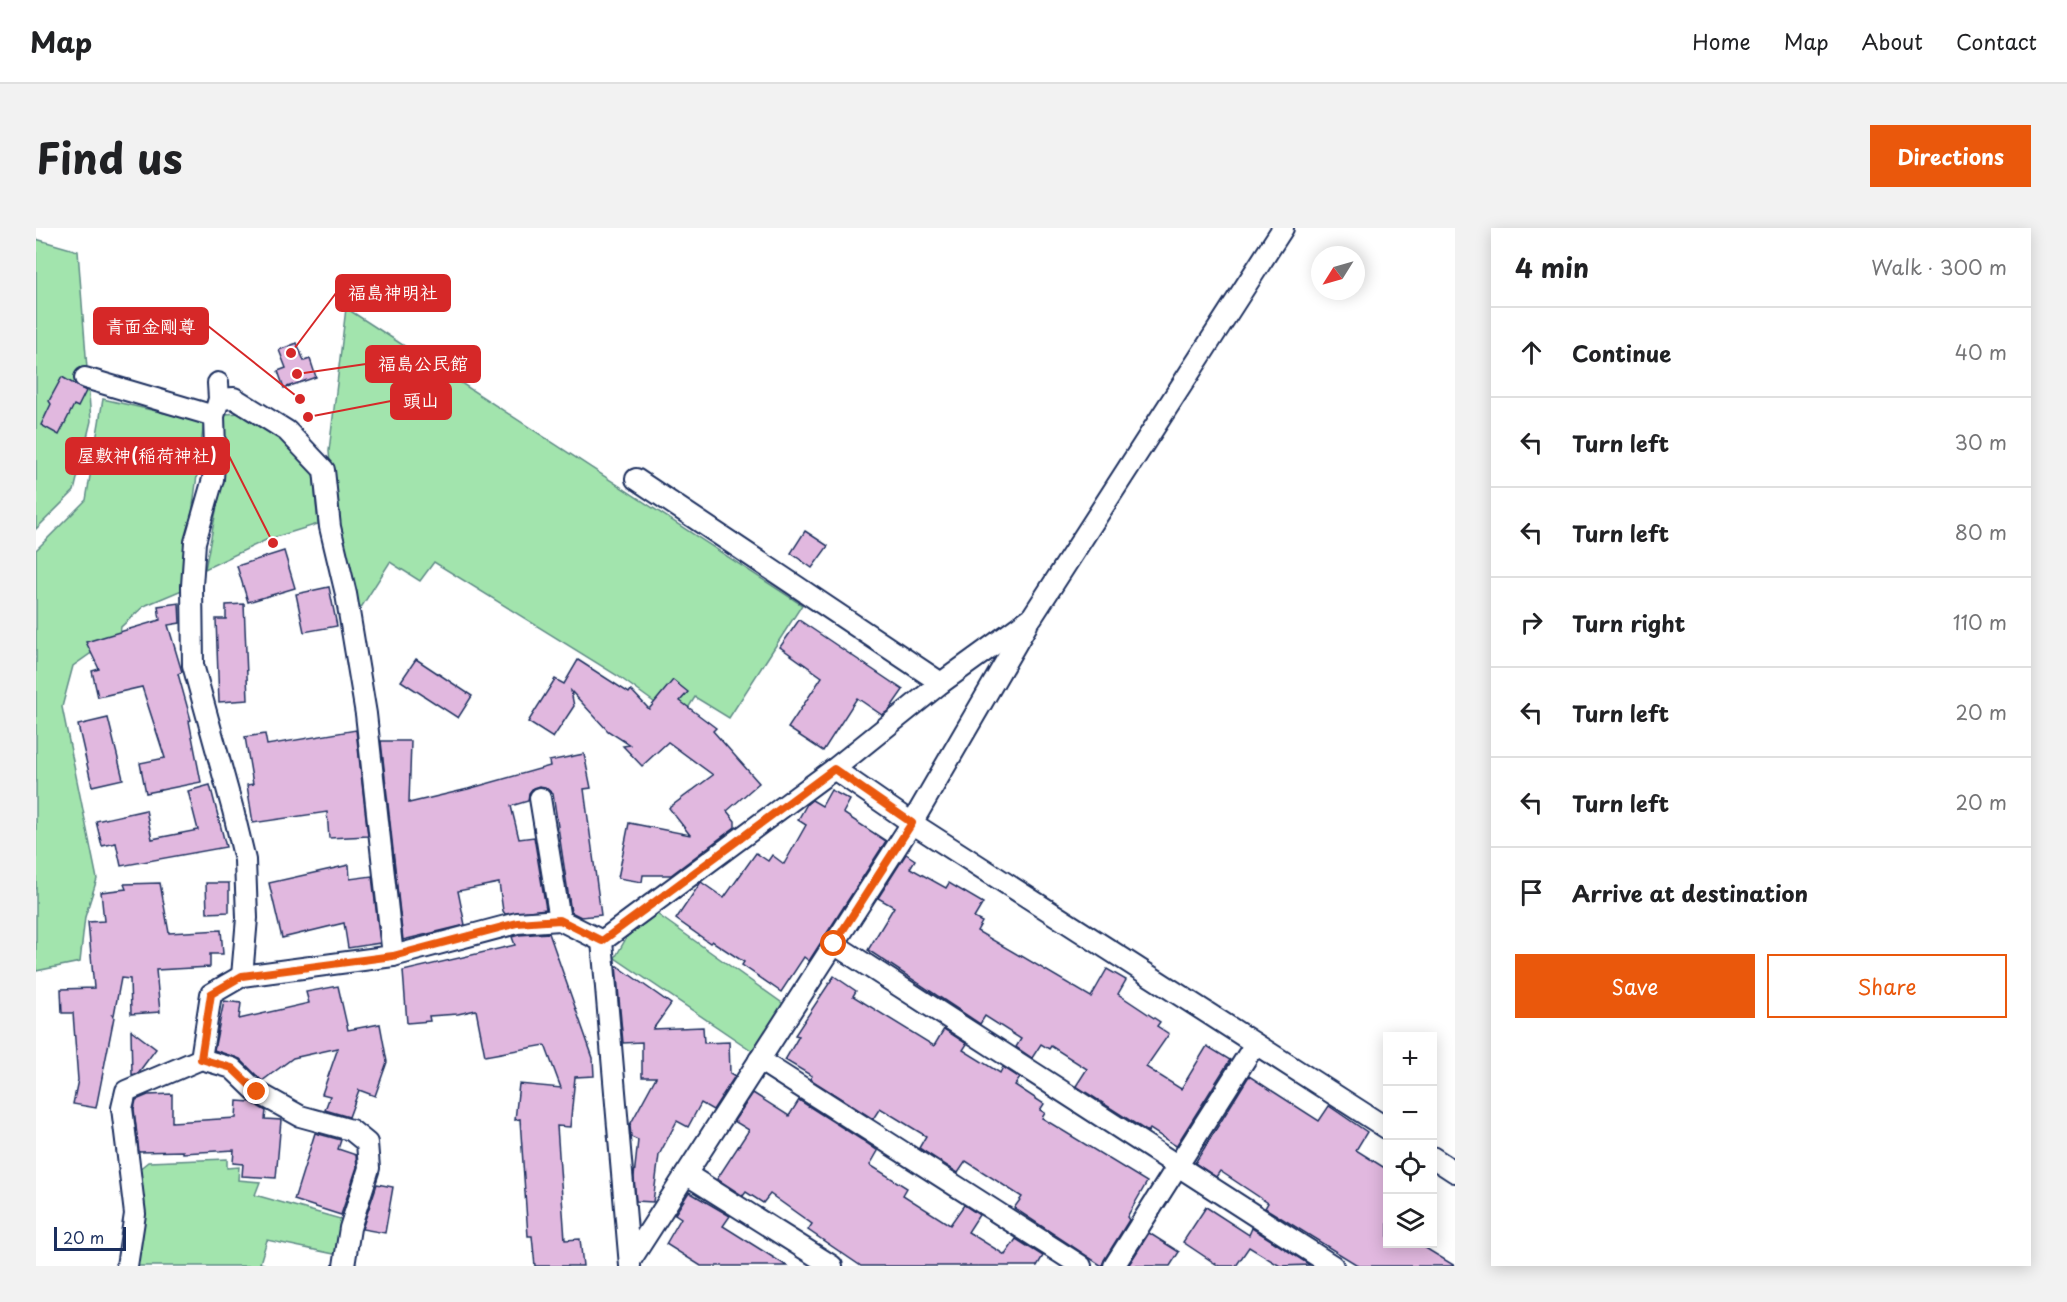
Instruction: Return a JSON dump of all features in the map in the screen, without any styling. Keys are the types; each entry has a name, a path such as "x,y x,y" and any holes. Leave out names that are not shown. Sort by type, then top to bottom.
{"street":[{"path":"630,1264 912,823 1032,617 1283,228"},
{"path":"85,378 217,399 234,398 287,431 324,470 330,527 346,594 366,714 393,956"},
{"path":"217,399 213,479 195,543 192,586 193,665 245,860 247,918 242,976"},
{"path":"636,479 941,683"},
{"path":"602,941 834,769 941,683 1032,617"},
{"path":"834,769 912,823 1383,1126"},
{"path":"540,798 560,920"},
{"path":"201,1059 211,994 242,976 393,956 517,923 560,920 602,941"},
{"path":"602,941 630,1264"},
{"path":"834,944 1333,1266"},
{"path":"1114,1266 1255,1044"},
{"path":"127,1266 135,1214 122,1108 126,1091 201,1059 232,1068 257,1092 300,1116 351,1130 367,1143 369,1168 350,1228 344,1266"},
{"path":"759,1060 1082,1266"},
{"path":"1437,1160 1455,1172"},
{"path":"686,1174 832,1266"}],"green space":[{"path":"36,239 78,251 91,421 74,491 36,529"},
{"path":"346,308 802,605 729,718 695,697 680,721 618,676 434,562 420,581 390,562 357,614 335,529 329,451"},
{"path":"103,399 204,422 182,590 144,606 121,627 118,645 90,654 73,666 62,707 97,879 85,917 80,962 36,971 36,550 86,500"},
{"path":"241,413 297,451 313,472 318,524 266,540 205,569 224,469 225,414"},
{"path":"657,914 785,1005 754,1052 615,958 628,935"},
{"path":"227,1159 227,1168 239,1167 238,1180 260,1182 255,1195 344,1220 339,1255 267,1240 260,1263 269,1266 134,1266 138,1170 148,1162"}],"building":[{"path":"297,343 304,361 310,359 316,377 284,388 278,371 286,368 279,350"},
{"path":"62,377 86,391 78,407 74,405 59,435 41,425 51,404 49,401"},
{"path":"805,531 828,546 812,568 791,553"},
{"path":"284,551 295,588 248,602 237,566"},
{"path":"329,587 337,626 304,632 296,594"},
{"path":"179,603 180,623 168,625 182,672 178,674 191,720 189,721 201,782 146,793 140,763 165,758 142,687 98,697 92,671 99,669 86,642 160,620 158,606"},
{"path":"244,604 248,700 219,702 216,619 226,619 226,605"},
{"path":"799,620 903,690 889,710 882,715 857,698 823,751 788,728 822,677 780,647"},
{"path":"416,659 472,696 458,718 401,681"},
{"path":"578,660 629,693 631,690 649,709 673,680 688,692 680,701 716,728 713,731 759,783 727,811 735,821 735,827 671,875 643,875 642,882 618,878 629,823 690,835 669,808 713,775 668,742 642,766 623,746 630,745 608,731 571,691 574,706 553,738 528,722 555,679 564,684"},
{"path":"108,718 123,779 92,786 78,725"},
{"path":"356,730 368,836 329,838 327,812 253,823 247,785 253,784 245,737 265,734 267,745"},
{"path":"381,741 411,741 409,803 550,766 549,761 584,754 591,788 584,789 601,915 581,917 571,912 553,794 545,787 539,786 533,788 529,793 528,801 511,806 519,839 534,837 546,909 505,914 499,883 458,891 465,925 403,940"},
{"path":"210,785 226,847 121,866 116,843 102,846 96,821 146,810 152,839 198,830 188,791"},
{"path":"831,790 850,800 843,813 886,841 809,961 804,957 781,992 742,965 744,962 712,941 710,943 676,919 701,882 724,898 756,853 768,861 772,855 784,864 806,825 798,820 807,804 812,800 822,806"},
{"path":"906,854 915,860 910,868 946,888 949,883 983,903 974,918 982,922 977,931 1091,997 1107,969 1126,980 1118,994 1160,1022 1157,1026 1169,1034 1146,1067 1181,1089 1207,1046 1230,1060 1176,1146 1150,1129 1148,1132 1076,1086 1087,1069 1051,1046 1049,1049 1041,1044 1032,1058 1016,1047 1021,1039 985,1016 980,1024 868,950 894,907 878,898"},
{"path":"349,865 350,879 372,876 380,943 348,948 344,923 282,938 269,883"},
{"path":"160,883 169,933 221,930 223,954 210,954 210,967 156,970 160,1012 131,1014 130,979 121,978 114,1015 112,1015 114,1017 96,1108 73,1104 78,1080 73,1013 62,1013 61,989 94,988 88,922 104,921 101,892 126,889 124,884"},
{"path":"206,883 229,883 229,912 207,913"},
{"path":"549,933 593,1058 594,1076 575,1077 570,1127 557,1126 565,1240 580,1239 583,1266 535,1266 532,1236 528,1236 520,1119 515,1120 519,1084 561,1088 545,1045 485,1056 476,1010 429,1016 430,1021 407,1023 403,971 515,945 512,937 519,935"},
{"path":"616,965 671,1004 653,1029 703,1027 704,1043 729,1042 730,1073 735,1076 713,1110 701,1103 688,1127 677,1121 659,1155 653,1202 636,1201 634,1177 638,1140 631,1137 630,1125 656,1077 642,1077 642,1042 623,1043"},
{"path":"834,976 856,991 853,996 934,1046 944,1029 967,1044 963,1050 1000,1073 1003,1067 1020,1078 1015,1085 1044,1104 1040,1110 1045,1113 1042,1118 1147,1182 1127,1217 1129,1220 1102,1266 1014,1208 1022,1197 966,1161 958,1173 919,1148 926,1136 880,1108 873,1119 810,1079 812,1076 785,1060 799,1036 795,1035"},
{"path":"338,986 348,1030 380,1024 387,1062 375,1096 359,1090 349,1117 325,1110 330,1096 322,1094 338,1048 293,1058 262,1081 240,1059 214,1050 224,1001 241,1003 239,1019 309,1003 306,992"},
{"path":"131,1030 156,1049 138,1073 132,1075"},
{"path":"1249,1076 1319,1121 1329,1106 1367,1132 1356,1150 1383,1167 1383,1248 1426,1248 1455,1266 1359,1266 1265,1208 1268,1203 1220,1171 1216,1177 1195,1163"},
{"path":"753,1093 789,1116 799,1100 862,1140 878,1151 870,1165 907,1188 903,1195 950,1225 964,1205 979,1215 968,1232 1005,1255 1016,1239 1043,1256 1037,1266 861,1266 808,1230 812,1224 770,1194 763,1203 746,1192 743,1196 717,1179 749,1130 734,1121"},
{"path":"172,1094 172,1122 236,1118 237,1101 251,1102 266,1111 265,1119 281,1120 276,1178 242,1176 243,1164 233,1163 234,1150 183,1153 183,1151 139,1152 134,1109 136,1100 148,1095"},
{"path":"315,1133 341,1140 338,1149 356,1155 357,1167 341,1215 294,1200"},
{"path":"377,1184 393,1187 385,1233 362,1229"},
{"path":"689,1192 730,1216 723,1226 787,1266 701,1266 666,1244 681,1218 675,1214"},
{"path":"1206,1207 1249,1235 1252,1228 1310,1265 1280,1266 1249,1247 1236,1266 1219,1266 1183,1242"},
{"path":"1149,1233 1179,1252 1170,1266 1128,1266"}],"place":[{"name":"福島神明社","path":"291,353"},
{"name":"福島公民館","path":"297,374"},
{"name":"青面金剛尊","path":"300,399"},
{"name":"頭山","path":"308,417"},
{"name":"屋敷神(稲荷神社)","path":"273,543"}],"route":[{"path":"257,1092 232,1068 201,1059 211,994 242,976 393,956 517,923 560,920 602,941 834,769 912,823 834,944"}]}
